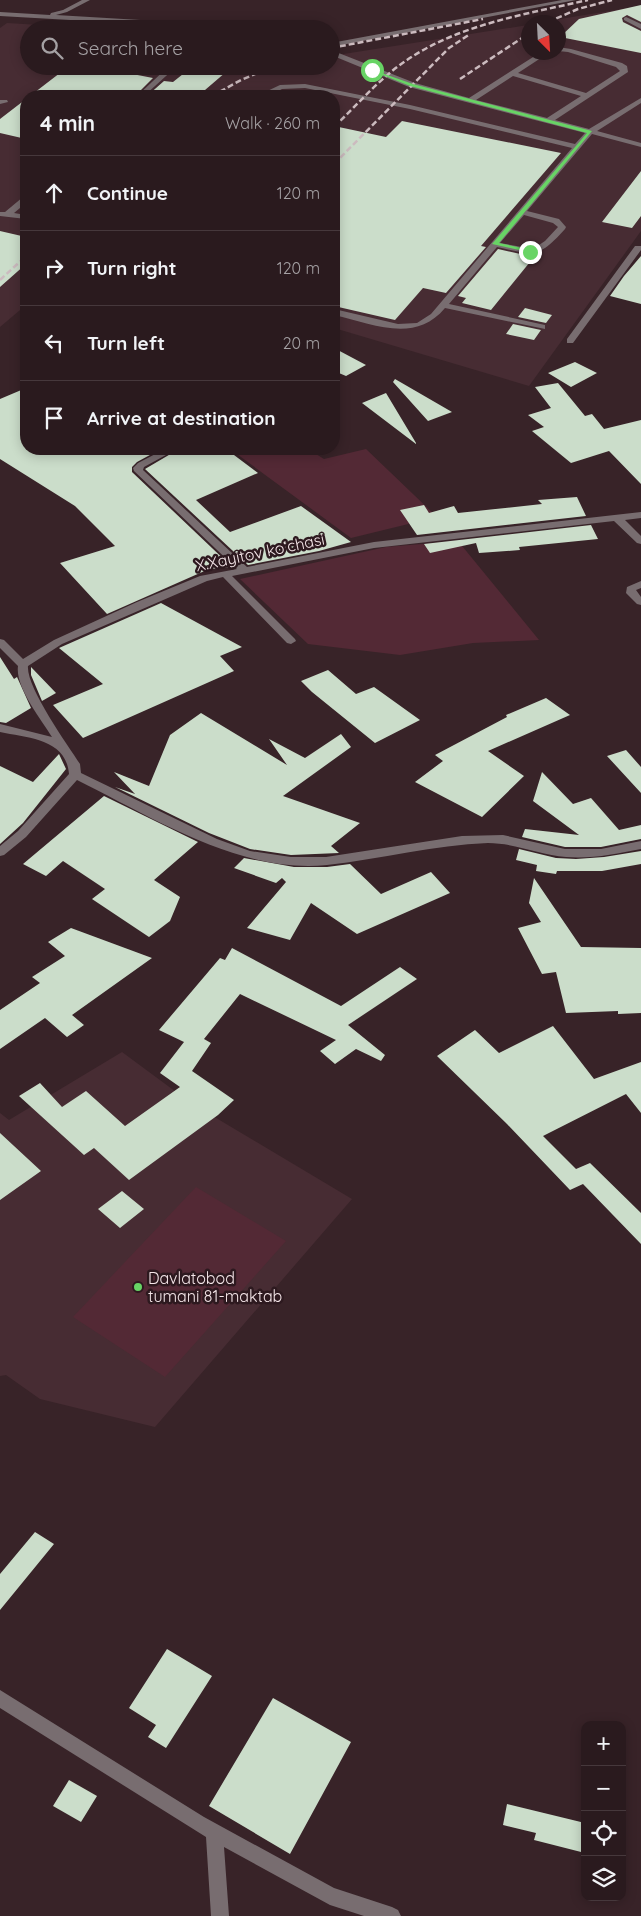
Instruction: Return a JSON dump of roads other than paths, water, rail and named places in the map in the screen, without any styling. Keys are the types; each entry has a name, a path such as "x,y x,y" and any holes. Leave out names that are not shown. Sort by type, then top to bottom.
{"street":[{"path":"41,17 65,11 88,0"},
{"path":"340,43 574,0"},
{"path":"0,14 91,20"},
{"path":"626,19 641,27"},
{"path":"548,121 624,72 624,68 620,65 566,50"},
{"path":"340,56 386,76 419,98 577,147"},
{"path":"469,101 535,60"},
{"path":"513,74 588,96"},
{"path":"147,90 164,75"},
{"path":"275,90 280,87 305,86 419,98 469,101 641,145"},
{"path":"340,313 398,327 419,325 434,316 590,132 641,100"},
{"path":"4,214 20,203"},
{"path":"495,244 530,252 536,251 542,249 562,227 556,221 522,212"},
{"path":"4,214 20,216"},
{"path":"570,341 639,250 641,238"},
{"path":"443,305 542,327"},
{"path":"160,455 141,465 138,468 139,471 246,571"},
{"name":"X.Xayitov koʻchasi","path":"24,665 30,659 58,642 204,578 374,545 641,515"},
{"path":"616,517 641,541"},
{"path":"225,574 291,641"},
{"path":"641,584 631,589 631,593 641,602"},
{"path":"0,642 24,665 22,673 28,689 74,764 75,775 22,834 0,852"},
{"path":"0,728 42,737 62,746"},
{"path":"75,775 213,842 249,855 291,861 326,861 462,840 503,839 565,853 601,853 641,845"},
{"path":"0,1698 214,1831 330,1896 392,1916"},
{"path":"214,1831 220,1916"}],"railway":[{"path":"340,121 369,92 407,60 449,37 494,22 588,0"},
{"path":"564,15 578,9 612,0"},
{"path":"340,46 483,19"},
{"path":"340,158 449,48 470,34"},
{"path":"460,79 521,39"},
{"path":"223,90 253,75"},
{"path":"0,280 20,262"}],"place":[{"name":"Davlatobod tumani 81-maktab","path":"138,1287"}]}
